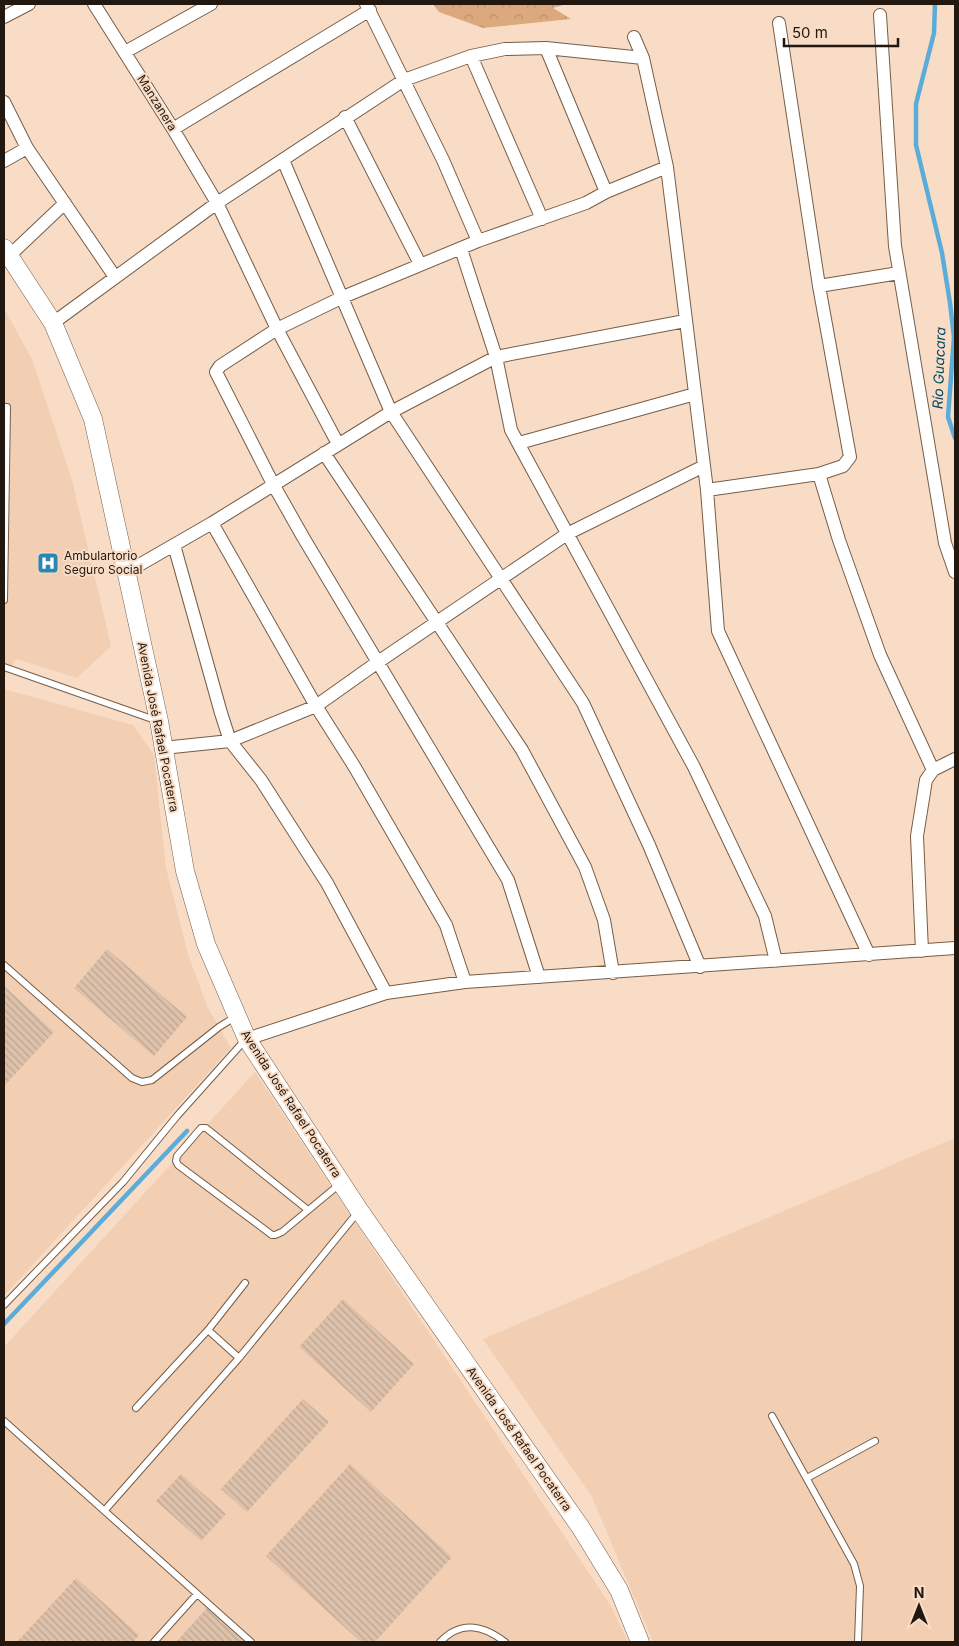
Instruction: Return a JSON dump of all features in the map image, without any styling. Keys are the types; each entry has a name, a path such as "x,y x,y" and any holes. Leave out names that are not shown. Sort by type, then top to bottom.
{"street":[{"path":"4,17 29,4"},
{"name":"Manzanera","path":"94,4 173,128 217,203 277,330 338,444"},
{"path":"125,52 211,4"},
{"path":"173,128 368,7 443,160 478,241"},
{"path":"880,15 895,246 945,543 955,572"},
{"path":"707,490 819,474 843,466 850,457 818,286 780,23"},
{"path":"634,37 643,58 667,167 707,490 718,630 869,955"},
{"path":"53,323 217,203 345,117 404,80 472,56 505,49 546,48 643,58"},
{"path":"546,48 606,192"},
{"path":"472,56 542,218"},
{"path":"4,102 27,148 115,277"},
{"path":"345,117 420,264"},
{"path":"4,161 27,148"},
{"path":"283,160 391,412 583,703 649,845 700,966"},
{"path":"539,977 508,880 273,484 216,372 220,366 277,330 342,297 478,241 586,203 606,192 667,167"},
{"path":"6,252 65,203"},
{"path":"461,249 496,357 511,430 694,767 765,916 776,961"},
{"name":"Avenida José Rafael Pocaterra","path":"6,252 53,323 93,419 159,721 185,872 206,944 236,1016 247,1038 359,1210 581,1528 620,1590 640,1642"},
{"path":"818,286 899,273"},
{"path":"127,572 212,523 391,412 496,357 685,321"},
{"path":"519,444 695,394"},
{"path":"324,453 522,750 585,867 604,920 614,973"},
{"path":"163,748 230,741 316,706 500,578 567,534 704,466"},
{"path":"819,474 839,540 880,655 933,770"},
{"path":"212,523 316,706 354,766 446,924 465,982"},
{"path":"174,545 230,741 261,780 326,883 386,993"},
{"path":"922,951 917,836 926,780 933,770 955,759"},
{"path":"247,1038 386,993 465,982 955,948"}],"lane":[{"path":"4,407 7,407 4,600"},
{"path":"4,667 159,721"},
{"path":"4,965 132,1078 142,1082 152,1080 219,1027 236,1016"},
{"path":"4,1305 123,1182 177,1116 247,1038"},
{"path":"308,1210 206,1128 201,1128 176,1156 178,1165 275,1236 282,1232 342,1182"},
{"path":"105,1510 239,1358 359,1210"},
{"path":"136,1408 208,1330 245,1283"},
{"path":"208,1330 239,1358"},
{"path":"772,1416 854,1564 860,1586 858,1642"},
{"path":"4,1421 251,1642"},
{"path":"806,1478 875,1441"},
{"path":"154,1642 197,1594"},
{"path":"440,1642 456,1630 480,1628 492,1633 505,1642"}],"shaded area":[{"name":"Ambulartorio Seguro Social","path":"4,308 32,359 72,480 111,646 77,678 16,659 4,678"},
{"path":"4,689 133,725 154,755 166,868 188,954 207,1006 231,1048 4,1296"},
{"path":"255,1072 611,1606 628,1642 4,1642 4,1347"},
{"path":"955,1138 955,1642 653,1642 592,1497 483,1339"}],"green space":[{"path":"433,4 566,4 553,8 571,19 483,28 439,12"}],"building":[{"path":"107,949 187,1017 154,1056 74,988"},
{"path":"4,986 54,1032 4,1086"},
{"path":"343,1299 414,1364 371,1412 299,1347"},
{"path":"303,1399 329,1422 247,1512 221,1489"},
{"path":"350,1464 452,1557 375,1642 361,1642 266,1556"},
{"path":"181,1474 226,1514 201,1541 156,1501"},
{"path":"76,1578 139,1635 133,1642 17,1642"},
{"path":"208,1607 246,1642 176,1642"}],"waterway":[{"name":"Río Guacara","path":"935,4 934,33 916,104 916,145 942,253 950,303 954,337 948,417 955,438"},
{"path":"4,1324 187,1131"}],"place":[{"name":"Ambulartorio Seguro Social","path":"48,563"}]}
